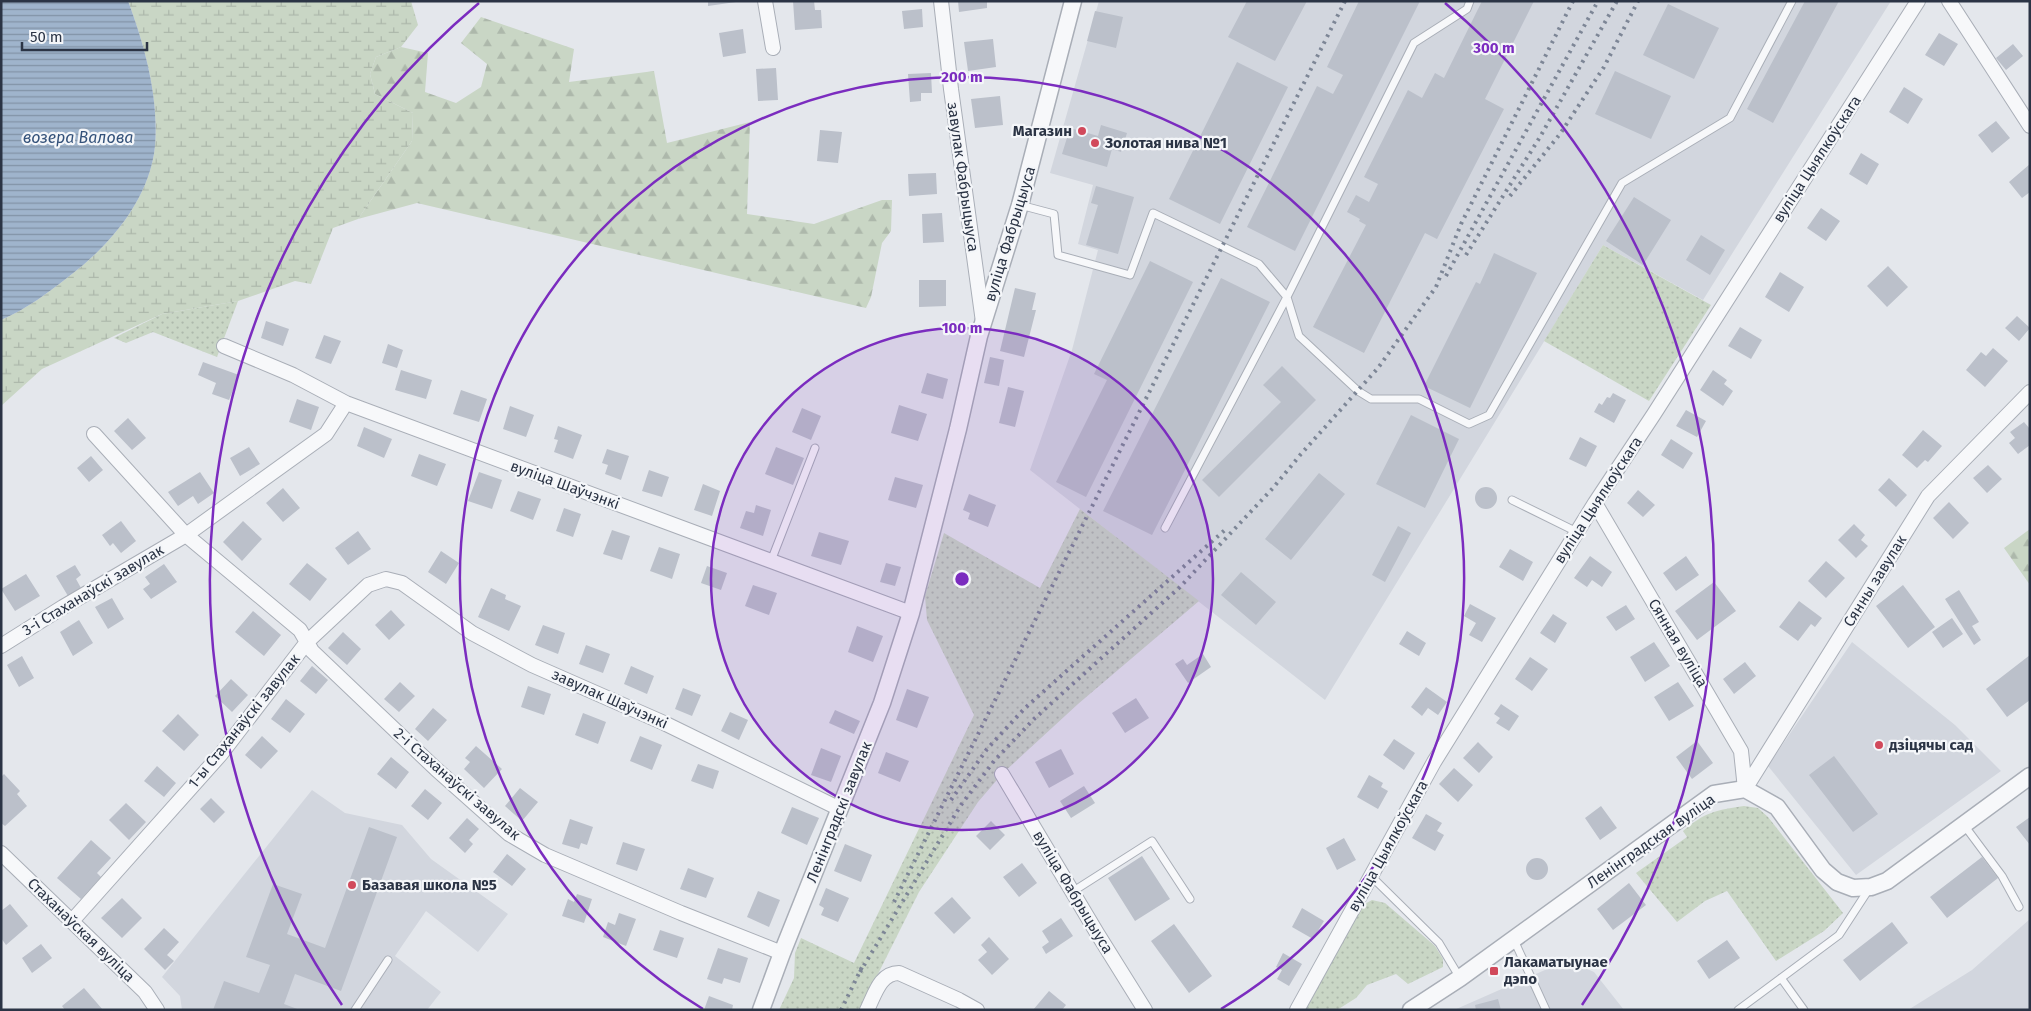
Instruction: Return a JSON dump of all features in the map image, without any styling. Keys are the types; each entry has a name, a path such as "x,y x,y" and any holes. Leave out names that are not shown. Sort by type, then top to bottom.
{"street":[{"path":"765,1 773,48"},
{"name":"завулак Фабрыцыуса","path":"941,1 952,99 983,323"},
{"name":"вуліца Фабрыцыуса","path":"911,612 983,323 1020,205 1073,1"},
{"name":"вуліца Цыялкоўскага","path":"1297,1010 1434,762 1576,532 1654,414 1918,1"},
{"path":"1949,1 2030,126"},
{"name":"вуліца Шаўчэнкі","path":"224,346 293,375 346,403 771,562 911,612"},
{"name":"Сянны завулак","path":"1745,789 1928,496 2030,392"},
{"name":"3-і Стаханаўскі завулак","path":"1,646 63,607 186,535 326,434 346,403"},
{"path":"94,434 186,535"},
{"name":"Сянная вуліца","path":"1595,503 1741,751 1745,789"},
{"name":"2-і Стаханаўскі завулак","path":"186,535 300,630 312,651 436,769 509,834 545,855 782,954"},
{"name":"1-ы Стаханаўскі завулак","path":"72,921 221,754 307,642 368,585 386,579"},
{"name":"завулак Шаўчэнкі","path":"386,579 402,584 472,633 532,665 664,723 840,809"},
{"name":"Ленінградскі завулак","path":"761,1010 882,703 911,612"},
{"name":"вуліца Фабрыцыуса","path":"1002,774 1145,1010"},
{"path":"1745,789 1777,807 1823,870 1836,882 1853,888 1871,887 1887,881 2030,776"},
{"name":"Ленінградская вуліца","path":"1411,1010 1460,978 1714,794 1745,789"},
{"name":"Стаханаўская вуліца","path":"1,853 145,992 157,1010"},
{"path":"867,1010 883,978 890,973 900,973 977,1010"}],"lane":[{"path":"1165,528 1287,297 1414,44 1466,8 1470,1"},
{"path":"1020,205 1054,214 1058,255 1130,275 1153,213 1259,264 1287,297 1299,336 1371,400 1419,400 1469,424 1489,415 1622,183 1730,118 1792,1"},
{"path":"771,562 815,448"},
{"path":"1512,500 1576,532"},
{"path":"1964,825 2002,876 2019,907"},
{"path":"1072,892 1152,841 1190,899"},
{"path":"1371,876 1439,943 1460,978"},
{"path":"1738,1010 1839,935 1871,887"},
{"path":"1514,939 1546,1010"},
{"path":"355,1010 388,960"},
{"path":"1781,978 1804,1010"}],"shaded area":[{"path":"1099,1 1891,1 1703,300 1603,245 1325,700 1030,470 1072,350 1098,250 1078,244 1093,185 1050,173"},
{"name":"дзіцячы сад","path":"1852,642 1955,725 2001,771 1856,875 1768,766"},
{"name":"Базавая школа №5","path":"312,790 345,813 402,825 431,859 508,914 478,952 426,911 395,956 441,992 427,1010 182,1010 180,996 162,977"},
{"path":"2030,919 2030,1010 1908,1010 1972,970"},
{"name":"Лакаматыунае дэпо","path":"1554,966 1583,967 1594,972 1624,1010 1454,1010"}],"green space":[{"path":"128,1 411,1 418,25 401,47 376,57 370,74 375,94 413,113 412,141 358,219 333,228 311,284 295,281 238,301 162,314 42,369 1,406 1,320 20,311 46,294 101,249 137,201 152,165 156,128 153,91 140,36"},
{"path":"481,17 574,49 569,82 654,71 667,143 750,122 747,214 814,224 882,200 892,200 891,231 882,243 871,297 866,308 417,203 358,219 412,141 413,113 375,94 370,74 376,57 401,47 428,53 425,92 456,103 481,87 487,64 461,43"},
{"path":"1603,245 1711,305 1649,401 1544,341"},
{"path":"238,301 217,357 153,332 126,343 114,338 162,314"},
{"path":"1080,509 1199,601 1078,704 1002,774 978,802 919,892 860,1010 779,1010 794,978 795,953 801,938 854,963 974,715 927,620 925,596 944,533 1040,588"},
{"path":"2030,529 2030,585 2004,548"},
{"path":"1744,806 1758,808 1768,817 1843,913 1824,931 1776,961 1727,891 1705,901 1677,922 1636,873 1687,837 1683,831 1698,820 1711,813"},
{"path":"1372,900 1385,903 1435,946 1443,959 1443,967 1408,984 1396,974 1367,985 1356,998 1337,1010 1305,1010 1361,906"}],"water":[{"name":"возера Валова","path":"1,1 128,1 140,36 149,72 153,91 156,128 152,165 145,184 137,201 114,234 87,262 55,287 11,316 1,320"}],"building":[{"path":"708,1 736,1 736,2 708,6"},
{"path":"793,1 814,1 815,10 821,10 822,28 795,30"},
{"path":"958,1 987,1 987,8 959,12"},
{"path":"1247,1 1307,1 1275,61 1228,37"},
{"path":"1359,1 1420,1 1295,251 1247,227 1317,86 1333,94 1343,75 1327,67"},
{"path":"1482,1 1534,1 1485,99 1504,109 1437,239 1425,233 1364,353 1313,327 1366,225 1359,221 1360,219 1347,212 1356,195 1369,202 1378,184 1364,177 1408,90 1422,98 1435,73 1444,78"},
{"path":"1805,1 1839,1 1773,123 1747,109"},
{"path":"1668,4 1719,28 1694,79 1643,55"},
{"path":"922,9 923,27 904,29 902,11"},
{"path":"1095,11 1123,17 1116,48 1087,41"},
{"path":"743,29 746,53 723,57 719,33"},
{"path":"1939,33 1958,44 1944,66 1925,55"},
{"path":"993,39 996,67 968,71 964,42"},
{"path":"2013,44 2023,56 2006,70 1996,58"},
{"path":"1237,62 1288,87 1220,224 1169,199"},
{"path":"776,68 778,100 758,101 756,69"},
{"path":"1615,71 1671,96 1651,139 1595,114"},
{"path":"931,73 932,93 921,93 921,101 910,102 908,74"},
{"path":"1904,87 1923,99 1908,124 1889,112"},
{"path":"1000,96 1003,125 975,128 971,99"},
{"path":"1996,121 2010,138 1992,153 1978,135"},
{"name":"Золотая нива №1","path":"1101,125 1127,133 1121,152 1112,149 1107,167 1062,154 1070,128 1098,136"},
{"path":"820,130 842,132 838,163 817,161"},
{"path":"1861,153 1879,164 1867,185 1849,174"},
{"path":"2030,164 2030,192 2022,198 2009,182"},
{"path":"936,173 937,194 909,196 908,174"},
{"path":"1096,186 1134,197 1118,254 1086,245 1098,205 1091,203"},
{"path":"1634,197 1671,220 1643,265 1606,241"},
{"path":"1821,208 1840,221 1826,241 1807,228"},
{"path":"942,213 944,242 923,243 922,214"},
{"path":"1701,235 1725,250 1710,275 1686,260"},
{"path":"1494,253 1537,273 1470,408 1424,386 1476,282 1480,284"},
{"path":"1150,261 1193,282 1086,497 1056,482 1107,380 1094,374"},
{"path":"1888,266 1908,287 1887,307 1867,286"},
{"path":"1780,272 1804,287 1789,312 1765,297"},
{"path":"1221,278 1270,302 1152,535 1103,511"},
{"path":"919,280 946,280 946,306 919,307"},
{"path":"1015,288 1036,293 1032,310 1036,310 1024,357 1000,351"},
{"path":"2017,316 2030,328 2019,341 2005,328"},
{"path":"266,321 289,329 283,346 261,338"},
{"path":"1740,327 1762,340 1751,359 1728,346"},
{"path":"324,335 341,341 331,364 315,358"},
{"path":"388,344 403,350 397,368 382,363"},
{"path":"1993,348 2008,361 1985,387 1966,370 1981,352 1986,356"},
{"path":"990,357 1004,360 999,386 984,383"},
{"path":"203,362 239,375 229,400 212,394 216,383 198,375"},
{"path":"1282,366 1316,400 1219,497 1202,480 1281,402 1263,385"},
{"path":"401,370 432,380 426,399 395,390"},
{"path":"1713,370 1727,380 1724,384 1733,391 1723,406 1700,390"},
{"path":"927,373 948,379 943,399 921,393"},
{"path":"1008,387 1024,391 1015,427 999,423"},
{"path":"461,390 487,399 479,422 453,414"},
{"path":"1613,393 1626,400 1614,423 1594,412 1599,403 1602,405 1607,397 1610,398"},
{"path":"297,399 319,407 311,430 289,422"},
{"path":"899,405 927,414 918,441 891,433"},
{"path":"510,406 534,415 526,437 503,429"},
{"path":"802,408 821,416 811,440 792,432"},
{"path":"1686,410 1706,421 1697,437 1676,426"},
{"path":"1411,415 1459,439 1425,508 1376,484"},
{"path":"128,418 146,438 132,450 114,431"},
{"path":"2024,422 2030,429 2030,445 2018,454 2009,443 2015,438 2010,432"},
{"path":"558,426 582,435 573,459 554,452 558,440 554,439"},
{"path":"364,427 392,439 384,458 357,446"},
{"path":"1923,430 1942,446 1928,462 1925,460 1917,468 1902,455"},
{"path":"1580,437 1597,446 1586,467 1569,459"},
{"path":"1671,439 1693,453 1683,469 1661,455"},
{"path":"249,447 260,464 240,476 230,458"},
{"path":"776,447 804,458 793,485 765,474"},
{"path":"607,449 629,456 621,480 605,474 608,465 602,463"},
{"path":"419,454 446,464 437,486 411,476"},
{"path":"91,456 103,470 89,482 77,468"},
{"path":"1988,465 2002,479 1987,493 1973,478"},
{"path":"649,470 669,477 662,497 642,491"},
{"path":"200,472 214,493 198,504 193,496 178,506 168,492"},
{"path":"479,472 502,480 492,509 468,501"},
{"path":"1319,473 1345,494 1291,560 1265,539"},
{"path":"895,477 923,485 916,508 888,500"},
{"path":"1889,478 1907,495 1896,507 1878,490"},
{"path":"703,484 720,491 712,516 694,510"},
{"path":"1482,487 1490,487 1497,494 1497,502 1490,509 1482,509 1475,502 1475,494"},
{"path":"283,488 300,508 283,522 266,503"},
{"path":"1638,490 1655,505 1643,517 1627,503"},
{"path":"518,491 541,499 533,520 510,511"},
{"path":"969,494 996,505 988,527 968,519 970,513 963,510"},
{"path":"1949,502 1969,523 1953,539 1933,518"},
{"path":"756,505 771,510 763,536 740,528 746,511 754,513"},
{"path":"564,508 581,514 573,537 556,531"},
{"path":"121,521 136,541 121,553 113,543 110,546 102,535"},
{"path":"243,521 262,539 242,561 223,542"},
{"path":"1854,524 1865,535 1861,540 1868,546 1856,558 1838,540"},
{"path":"1398,526 1411,533 1385,582 1372,575"},
{"path":"612,530 630,536 622,560 603,554"},
{"path":"358,531 371,549 348,565 335,548"},
{"path":"819,532 849,541 841,565 811,556"},
{"path":"659,547 680,554 672,579 650,571"},
{"path":"1510,549 1533,562 1523,581 1499,567"},
{"path":"441,551 459,563 446,584 428,572"},
{"path":"1590,556 1612,572 1602,587 1592,580 1587,587 1574,578"},
{"path":"1686,556 1699,575 1676,591 1663,573"},
{"path":"1826,561 1845,578 1826,598 1808,581"},
{"path":"307,563 327,579 310,601 289,584"},
{"path":"886,563 901,567 895,586 880,582"},
{"path":"164,564 177,582 151,599 143,589 150,584 145,577"},
{"path":"75,565 81,575 76,579 81,588 68,596 56,576"},
{"path":"707,566 727,573 721,590 701,583"},
{"path":"1241,572 1276,602 1256,625 1221,595"},
{"path":"26,574 40,596 15,611 1,589"},
{"path":"1714,582 1736,611 1697,640 1675,611"},
{"path":"753,585 777,593 769,615 745,606"},
{"path":"1903,585 1935,627 1908,648 1876,606"},
{"path":"491,588 506,595 505,599 521,606 509,631 478,617"},
{"path":"1959,590 1979,622 1972,626 1981,640 1974,645 1945,599"},
{"path":"112,598 124,619 108,629 95,607"},
{"path":"1799,601 1822,618 1815,627 1811,624 1798,641 1779,627"},
{"path":"1470,604 1496,618 1482,642 1469,635 1476,623 1464,616"},
{"path":"1626,605 1635,619 1616,631 1606,617"},
{"path":"391,610 405,625 389,640 375,625"},
{"path":"253,611 281,635 264,656 235,632"},
{"path":"1553,614 1567,623 1555,643 1540,633"},
{"path":"1952,618 1963,634 1943,648 1932,632"},
{"path":"79,620 93,643 73,656 60,632"},
{"path":"543,625 565,633 558,654 535,645"},
{"path":"857,626 883,636 873,662 848,652"},
{"path":"1407,631 1426,643 1419,656 1399,644"},
{"path":"343,632 361,649 347,665 328,648"},
{"path":"1654,642 1670,666 1645,682 1630,657"},
{"path":"586,645 610,654 603,673 579,664"},
{"path":"1203,654 1211,667 1188,683 1175,664 1183,659 1187,665"},
{"path":"2030,655 2030,700 2007,717 1986,689"},
{"path":"22,656 34,678 19,687 7,665"},
{"path":"1530,657 1548,669 1532,691 1515,679"},
{"path":"1745,662 1756,676 1734,694 1723,679"},
{"path":"312,666 328,680 316,694 300,681"},
{"path":"631,666 654,676 647,694 624,684"},
{"path":"231,679 248,695 232,712 215,696"},
{"path":"400,682 415,696 399,712 384,699"},
{"path":"1678,682 1694,706 1669,721 1654,697"},
{"path":"528,686 551,694 544,715 521,707"},
{"path":"1426,687 1447,702 1438,715 1428,708 1422,716 1411,707"},
{"path":"683,688 701,695 692,716 675,709"},
{"path":"907,689 929,697 917,728 896,720"},
{"path":"1136,698 1149,718 1125,733 1112,713"},
{"path":"286,699 305,714 290,733 271,719"},
{"path":"1501,704 1519,716 1509,731 1496,723 1500,718 1494,714"},
{"path":"433,708 447,720 428,741 415,729"},
{"path":"835,710 860,721 854,734 829,723"},
{"path":"730,712 748,720 739,740 721,731"},
{"path":"583,713 606,722 598,744 575,735"},
{"path":"178,714 199,735 184,751 162,731"},
{"path":"262,736 278,751 261,769 245,755"},
{"path":"640,736 662,745 652,770 630,761"},
{"path":"1394,739 1415,753 1404,770 1383,755"},
{"path":"1697,741 1713,763 1692,779 1676,757"},
{"path":"1478,742 1493,757 1479,773 1463,758"},
{"path":"476,746 502,769 484,788 464,769 470,762 465,758"},
{"path":"821,748 841,756 831,782 811,775"},
{"path":"1061,749 1074,774 1049,788 1035,762"},
{"path":"886,752 909,761 900,782 878,773"},
{"path":"1834,756 1878,814 1853,832 1809,775"},
{"path":"391,757 409,772 396,789 377,774"},
{"path":"698,764 719,771 713,789 691,781"},
{"path":"157,766 176,783 164,797 144,781"},
{"path":"1454,768 1473,785 1458,802 1439,784"},
{"path":"4,774 20,791 17,794 27,806 5,826 1,823 1,777"},
{"path":"1369,775 1383,783 1381,787 1388,791 1378,809 1357,797"},
{"path":"1084,786 1095,803 1071,818 1060,801"},
{"path":"520,788 538,802 522,821 505,806"},
{"path":"425,789 442,803 428,820 411,806"},
{"path":"211,798 225,812 214,823 200,809"},
{"path":"126,803 146,822 129,840 109,820"},
{"path":"1601,806 1617,828 1600,840 1585,818"},
{"path":"792,807 819,818 807,845 781,833"},
{"path":"1426,814 1442,823 1437,831 1444,835 1435,851 1412,838"},
{"path":"2030,817 2030,845 2016,827"},
{"path":"467,818 479,829 469,840 473,844 465,853 449,838"},
{"path":"570,819 593,827 587,845 581,843 579,849 562,844"},
{"path":"991,821 1005,835 990,850 976,836"},
{"path":"369,827 397,837 341,991 295,974 284,1004 300,1010 213,1010 224,981 259,993 270,965 246,957 273,884 302,894 287,934 325,948"},
{"path":"1344,838 1356,860 1337,870 1326,848"},
{"path":"91,840 111,858 97,873 101,877 81,899 57,878"},
{"path":"623,842 645,849 637,871 616,864"},
{"path":"845,844 872,855 861,882 834,871"},
{"path":"507,854 526,869 512,886 493,872"},
{"path":"1142,856 1170,899 1135,921 1108,878"},
{"path":"1982,857 1998,878 1947,918 1930,897"},
{"path":"1533,858 1541,858 1548,865 1548,873 1541,880 1533,880 1526,873 1526,865"},
{"path":"1022,863 1037,883 1019,897 1003,877"},
{"path":"688,868 714,878 706,898 680,889"},
{"path":"1629,883 1646,905 1613,930 1597,909"},
{"path":"826,888 849,898 838,922 821,915 824,908 819,905"},
{"path":"758,891 780,900 769,927 747,917"},
{"path":"577,894 592,899 584,923 562,916 568,899 574,902"},
{"path":"952,897 971,918 954,934 934,913"},
{"path":"122,898 142,918 122,938 101,918"},
{"path":"10,904 28,926 6,945 1,938 1,911"},
{"path":"1302,908 1324,921 1313,939 1292,927"},
{"path":"619,913 636,919 626,946 603,937 608,922 615,925"},
{"path":"1061,918 1073,936 1046,954 1042,947 1049,942 1042,931"},
{"path":"1892,922 1908,943 1860,981 1843,960"},
{"path":"1174,924 1212,976 1189,993 1151,941"},
{"path":"164,928 179,942 167,955 174,961 165,970 144,949"},
{"path":"660,930 684,938 677,958 653,950"},
{"path":"989,937 1009,959 992,975 978,960 987,952 981,945"},
{"path":"1727,940 1740,958 1709,979 1697,961"},
{"path":"41,944 52,958 32,973 22,958"},
{"path":"718,948 748,958 740,983 724,978 722,984 707,979"},
{"path":"1283,953 1302,964 1289,986 1277,979 1282,970 1276,967"},
{"path":"84,988 103,1010 65,1010 62,1006"},
{"path":"1049,991 1066,1005 1062,1010 1033,1010"},
{"path":"709,996 733,1005 732,1010 704,1010"},
{"path":"1498,999 1501,1010 1476,1010 1475,1005"}],"railway":[{"path":"894,902 1345,1"},
{"path":"860,972 961,805 994,761 1034,719 1180,587 1273,488 1378,368 1436,287 1461,224 1573,1"},
{"path":"1446,276 1598,1"},
{"path":"1466,255 1540,137 1617,1"},
{"path":"1510,196 1560,134 1604,67 1638,1"},
{"path":"951,800 987,749 1025,708 1226,529"},
{"path":"841,1010 862,967"}],"place":[{"name":"Магазин","path":"1082,131"},
{"name":"Золотая нива №1","path":"1095,143"},
{"name":"дзіцячы сад","path":"1879,745"},
{"name":"Базавая школа №5","path":"352,885"},
{"name":"Лакаматыунае дэпо","path":"1494,971"}]}
